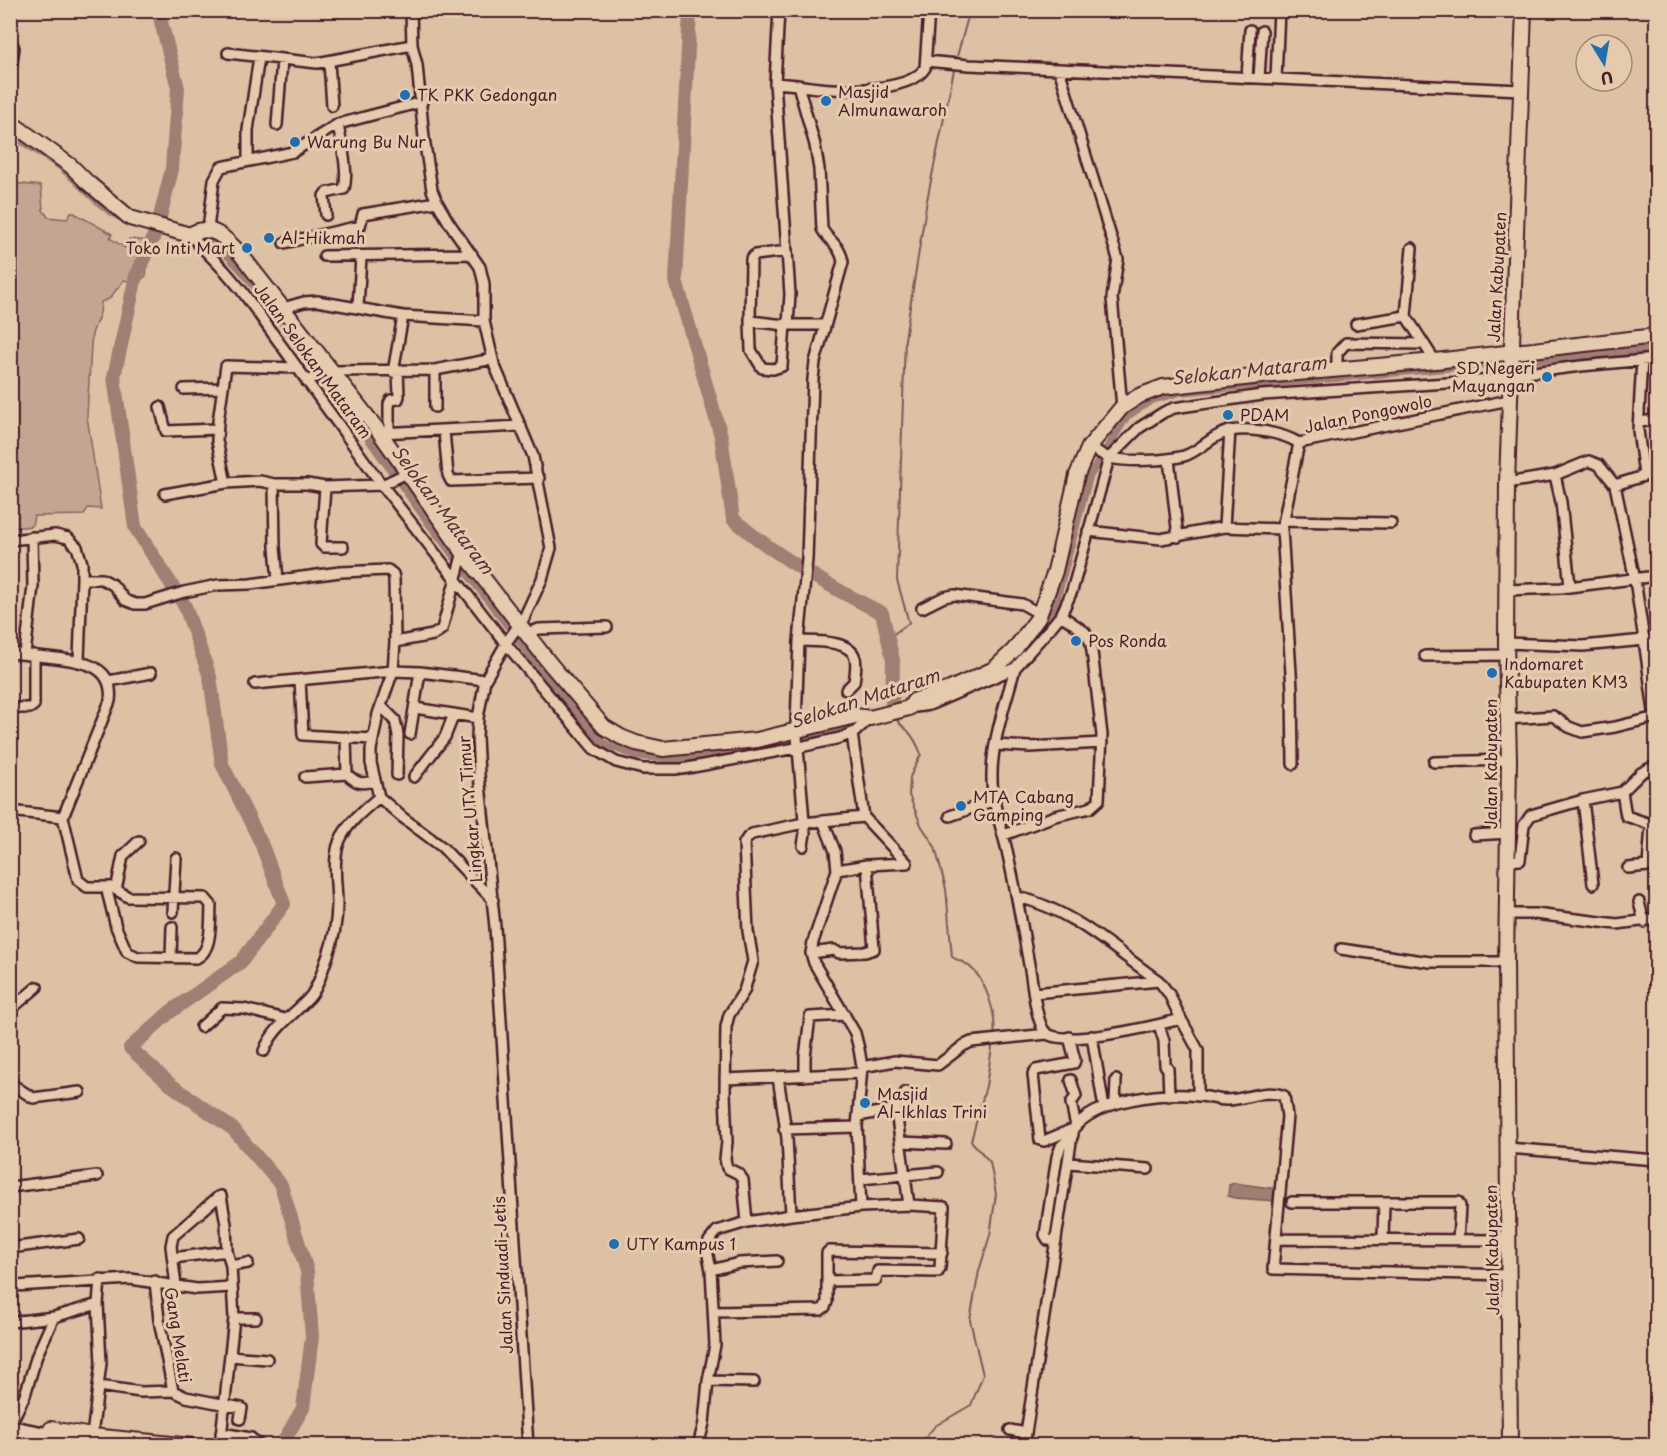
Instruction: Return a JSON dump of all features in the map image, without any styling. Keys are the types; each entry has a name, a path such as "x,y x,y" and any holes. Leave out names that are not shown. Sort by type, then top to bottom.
{"highway":[{"path":"11,1424 92,1442"},
{"path":"10,1440 36,1446"}],"street":[{"name":"Lingkar UTY Timur","path":"411,10 412,45 422,102 429,178 437,202 480,267 484,284 484,321 493,359 533,456 551,548 542,579 521,628 507,642 485,680 478,718 479,775 493,900 508,1102"},
{"path":"779,10 775,83 787,251 790,294 782,366 765,369 762,368 751,350 751,259 755,255 787,251"},
{"path":"775,83 831,89 894,84 920,74 925,68 926,61 929,10"},
{"path":"1276,79 1279,10"},
{"name":"Jalan Kabupaten","path":"1510,1446 1506,962 1509,760 1506,649 1507,483 1524,10"},
{"path":"1247,78 1250,30"},
{"path":"1259,78 1262,31"},
{"path":"10,39 14,48 10,75"},
{"path":"228,53 316,63 412,45"},
{"path":"248,161 249,130 259,57"},
{"path":"277,125 282,60"},
{"path":"926,61 969,65 1521,90"},
{"path":"329,62 332,106"},
{"path":"1059,69 1118,259 1112,298 1122,407"},
{"path":"798,85 819,169 822,229 838,246 843,262 815,362 813,379 807,559 799,641 796,733 805,833 803,846"},
{"path":"193,232 216,174 221,167 293,152 338,124 422,102"},
{"name":"Jalan Selokan Mataram","path":"10,122 71,166 94,189 130,218 227,239 328,370 384,433 403,475 462,554 604,727 636,743 655,748 673,749 757,740 796,733 855,716 873,717"},
{"path":"326,215 324,196 326,193 344,189 345,186 345,168 338,124"},
{"path":"284,243 360,226 363,214 437,202"},
{"name":"Jalan Selokan Mataram","path":"193,232 242,291 296,368 309,381 385,484 585,741 616,762 643,769 682,769 852,734 873,717 910,706 929,705 1015,668 1044,621 1060,615 1072,591 1088,531 1099,453 1164,412 1174,408 1262,395 1510,376 1656,359"},
{"path":"1412,248 1406,316 1435,361"},
{"path":"324,256 472,254"},
{"path":"358,307 361,257"},
{"path":"282,308 317,301 403,316 484,321"},
{"path":"403,316 396,371 399,396 398,399 391,400 389,404 384,433 521,426"},
{"path":"1356,324 1406,316"},
{"path":"750,321 786,325 825,325"},
{"path":"910,706 994,669 1044,621 1077,475 1099,453 1122,407 1139,396 1163,387 1510,355 1656,336"},
{"path":"1337,370 1337,353 1346,343 1424,344"},
{"path":"309,381 328,370 435,370 493,359"},
{"path":"1642,360 1639,422 1644,475"},
{"path":"226,483 218,449 217,429 226,366 296,368"},
{"path":"435,370 435,406"},
{"path":"184,389 222,388"},
{"name":"Jalan Pongowolo","path":"1293,764 1292,689 1283,525 1299,443 1509,400"},
{"path":"160,407 164,429 169,433 217,429"},
{"path":"1639,422 1656,420"},
{"path":"1099,453 1169,459 1195,452 1220,434 1230,430 1285,435 1299,443"},
{"path":"1224,527 1230,430"},
{"path":"444,431 448,475 452,481 539,478"},
{"path":"1169,459 1178,537"},
{"path":"1507,483 1556,475 1590,462 1599,465 1615,485 1635,580 1656,717 1582,732 1569,728 1552,716 1508,719"},
{"path":"1615,485 1656,472"},
{"path":"165,494 226,483 261,481 325,487 385,484 403,475"},
{"path":"1556,475 1570,586"},
{"path":"274,484 274,548 278,579"},
{"path":"325,487 321,544 324,547 343,547"},
{"path":"1088,531 1140,538 1178,537 1224,527 1391,523"},
{"path":"10,540 55,535 68,538 77,547 82,563 79,660"},
{"path":"10,708 30,708 34,705 30,654 33,594 32,537"},
{"path":"395,642 433,635 442,629 462,554"},
{"path":"82,579 102,579 113,585 125,600 135,604 145,604 218,585 250,584 340,572 388,570 394,578 393,671 372,739 371,757 380,797 356,816 341,837 337,866 337,919 328,954 313,993 285,1019 268,1042 264,1052"},
{"path":"1506,590 1635,580 1656,576"},
{"path":"922,608 944,597 962,595 1022,604 1044,621"},
{"path":"1004,836 1055,816 1086,810 1096,804 1100,795 1101,712 1090,641 1085,632 1060,615"},
{"path":"521,628 607,627"},
{"path":"1425,656 1506,649 1583,646 1656,638"},
{"path":"799,641 841,644 853,653 855,682 846,690"},
{"path":"10,653 79,660 100,671 109,681 112,690 110,701 63,817 78,880 87,887 111,888 128,897 205,898 211,905 206,949 202,956 196,958 138,957 127,952 116,927 111,888 123,856 139,841"},
{"path":"1015,668 995,745 992,776 995,800 1018,897 1034,993 1042,1027 1047,1034"},
{"path":"255,684 393,671 485,680"},
{"path":"410,734 420,672"},
{"path":"109,681 151,674"},
{"path":"300,680 303,735 372,739"},
{"path":"381,706 395,720 398,735 397,775"},
{"path":"415,708 478,718"},
{"path":"414,777 445,737 454,714"},
{"path":"837,870 867,865 907,863 864,817 852,734"},
{"path":"346,737 347,774 355,782 361,784 375,781"},
{"path":"995,745 1030,747 1102,743"},
{"path":"1434,762 1509,760"},
{"path":"1506,861 1520,860 1524,825 1531,815 1583,800 1622,792 1641,773 1656,765 1656,760"},
{"path":"305,777 347,774"},
{"path":"1622,792 1626,816 1654,825 1652,867 1628,868"},
{"name":"Lingkar UTY Timur","path":"380,797 442,847 493,900"},
{"path":"950,816 995,800"},
{"path":"1583,800 1593,885"},
{"path":"10,811 63,817"},
{"path":"747,1222 743,1180 739,1174 727,1168 725,1163 726,1027 729,1016 744,991 753,963 748,931 744,843 752,834 804,823 864,817"},
{"path":"823,821 835,850 837,870 811,953 814,963 855,1033 861,1070 857,1127 861,1206"},
{"path":"1474,835 1508,833"},
{"path":"173,912 176,858"},
{"path":"811,953 834,950 839,953 866,952 874,949 867,865"},
{"path":"1018,897 1047,906 1076,920 1159,981 1169,994 1198,1050 1198,1095"},
{"path":"1639,902 1644,922"},
{"path":"1507,914 1535,914 1617,924 1656,919"},
{"path":"171,957 172,927"},
{"path":"1341,949 1414,961 1506,962"},
{"path":"1034,993 1159,981"},
{"path":"10,1010 38,987"},
{"path":"10,991 20,1001"},
{"path":"201,1027 222,1008 244,1009 285,1019"},
{"path":"805,1076 810,1017 845,1015"},
{"path":"725,1079 805,1076 861,1070 895,1061 938,1065 963,1046 986,1039 1047,1034 1056,1038 1092,1036 1119,1033 1181,1019"},
{"path":"1159,1025 1164,1041 1165,1065 1168,1069 1169,1096"},
{"path":"1092,1036 1104,1108"},
{"path":"1069,1037 1074,1063 1033,1072 1040,1140 1045,1141 1074,1130"},
{"path":"778,1077 786,1138 791,1215"},
{"path":"1024,1446 1046,1294 1074,1130 1071,1103 1076,1096 1071,1080"},
{"path":"1115,1104 1116,1080"},
{"path":"10,1083 33,1098 80,1092"},
{"path":"858,1116 894,1110 906,1092"},
{"path":"1056,1241 1048,1240 1045,1235 1059,1151 1085,1117 1104,1108 1136,1098 1198,1095 1226,1100 1269,1092 1284,1096 1287,1116 1273,1269 1509,1275"},
{"name":"Jalan Sinduadi-Jetis","path":"508,1102 528,1446"},
{"path":"894,1110 897,1113 909,1205"},
{"path":"784,1129 857,1127"},
{"path":"901,1142 946,1144"},
{"path":"1507,1148 1656,1160"},
{"path":"1069,1163 1148,1169"},
{"path":"860,1179 938,1172"},
{"path":"10,1187 97,1176"},
{"path":"176,1286 171,1246 173,1236 218,1197 223,1197 234,1318 220,1446"},
{"path":"1292,1202 1458,1202 1460,1207 1458,1240"},
{"path":"1383,1239 1384,1202"},
{"path":"1051,1205 1062,1207"},
{"path":"698,1446 704,1423 708,1381 715,1345 711,1270 707,1250 717,1231 747,1222 861,1206 945,1207 942,1253 938,1272 878,1271 876,1280 827,1281"},
{"path":"10,1248 79,1239"},
{"path":"1276,1239 1508,1240"},
{"path":"173,1258 227,1251"},
{"path":"713,1312 821,1310 827,1302 827,1253 829,1251 942,1253"},
{"path":"711,1270 739,1263 777,1261"},
{"path":"231,1266 248,1263"},
{"path":"15,1286 100,1279 131,1279 197,1289 232,1287"},
{"path":"100,1279 98,1304 101,1363 92,1442 192,1446"},
{"name":"Gang Melati","path":"98,1386 141,1392 173,1391 154,1281"},
{"path":"10,1322 54,1317 98,1304"},
{"path":"11,1424 25,1395 37,1355 54,1317"},
{"path":"234,1318 256,1318"},
{"path":"230,1356 267,1359"},
{"path":"708,1381 754,1382"},
{"path":"173,1391 186,1397 242,1408 240,1419"},
{"path":"1010,1430 1026,1433"},
{"path":"221,1433 251,1438 260,1446"}],"shaded area":[{"path":"13,183 41,186 43,210 48,217 67,219 71,212 112,234 110,238 125,248 129,239 148,241 151,248 146,276 137,283 124,280 109,299 101,302 100,313 92,334 87,416 101,509 88,508 84,515 34,516 32,526 14,528"},
{"path":"1234,1183 1277,1189 1275,1201 1228,1196 1229,1185"}],"waterway":[{"path":"158,10 178,88 172,169 157,229 136,276 114,377 135,527 185,606 210,677 222,764 261,843 284,904 241,962 170,1012 130,1048 171,1085 233,1129 281,1185 307,1271 312,1337 303,1408 281,1446"},
{"path":"690,10 676,281 721,436 733,519 804,570 882,613 893,660 892,709"},
{"path":"956,60 970,10"},
{"path":"888,638 909,623 897,580 905,339 927,200 955,65"},
{"name":"Selokan Mataram","path":"10,133 61,167 98,201 122,218"},
{"name":"Selokan Mataram","path":"190,235 217,244 245,274 345,406 428,522 588,728 605,744 637,756 679,759 809,738 850,723"},
{"name":"Selokan Mataram","path":"1012,660 1025,648 1053,612 1089,477 1127,416 1152,400 1180,392 1656,349"},
{"path":"895,716 912,736 921,754 910,777 909,795 921,825 935,847 946,889 952,957 969,966 985,988 994,1018 994,1036"},
{"path":"919,1446 935,1426 971,1405 983,1375 970,1320 979,1271 990,1235 996,1194 990,1162 971,1141 986,1086 993,1041"}],"place":[{"name":"TK PKK Gedongan","path":"405,95"},
{"name":"Masjid Almunawaroh","path":"826,101"},
{"name":"Warung Bu Nur","path":"295,142"},
{"name":"Al-Hikmah","path":"269,238"},
{"name":"Toko Inti Mart","path":"247,248"},
{"name":"SD Negeri Mayangan","path":"1547,377"},
{"name":"PDAM","path":"1228,415"},
{"name":"Pos Ronda","path":"1076,641"},
{"name":"Indomaret Kabupaten KM3","path":"1492,673"},
{"name":"MTA Cabang Gamping","path":"961,806"},
{"name":"Masjid Al-Ikhlas Trini","path":"865,1103"},
{"name":"UTY Kampus 1","path":"614,1244"}]}
